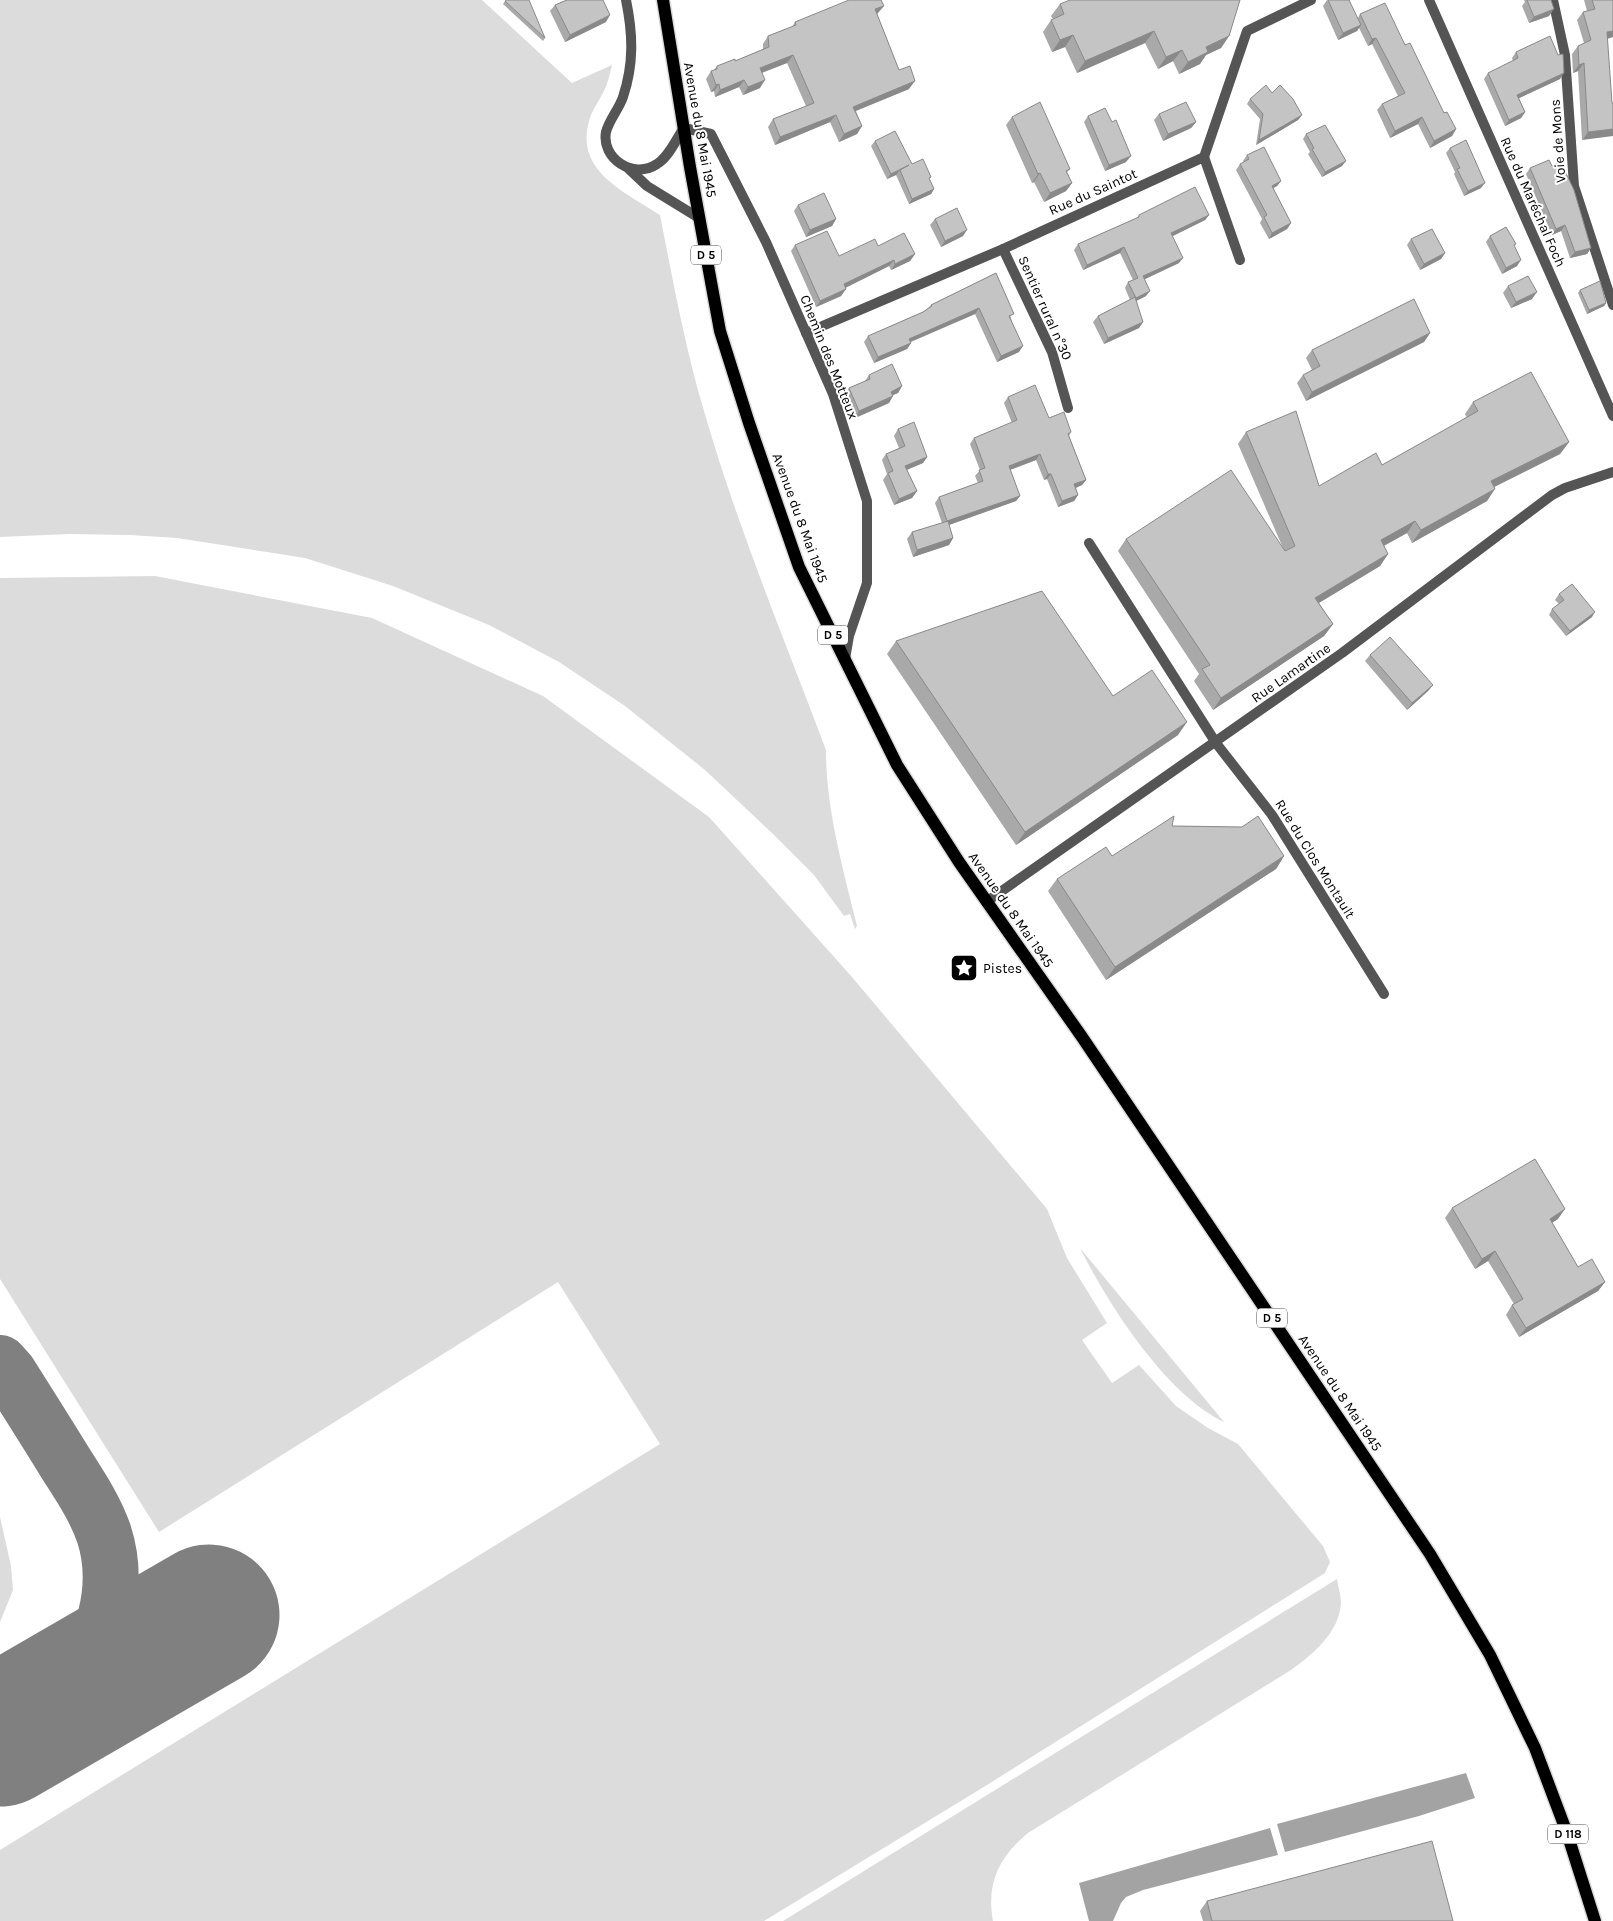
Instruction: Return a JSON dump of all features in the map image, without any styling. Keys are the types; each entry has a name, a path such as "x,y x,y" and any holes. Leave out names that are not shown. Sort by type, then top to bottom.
{"main road":[{"name":"Avenue du 8 Mai 1945","path":"663,0 699,218 720,331 749,423 799,567 896,765 986,902 1088,1045 1430,1554 1490,1655 1535,1748"},
{"name":"D 118","path":"1535,1748 1567,1833 1596,1921"}],"street":[{"path":"626,0 631,26 631,66 622,98 606,132 607,145 620,163 647,186 699,218"},
{"path":"1240,260 1204,157 1246,32 1311,0"},
{"name":"Rue du Maréchal Foch","path":"1429,0 1613,416"},
{"name":"Voie de Mons","path":"1553,0 1565,55 1574,186 1613,305"},
{"path":"629,169 645,171 658,164 684,128"},
{"name":"Chemin des Motteux","path":"684,128 711,134 766,242 832,394 867,501 867,582 849,636 844,659"},
{"name":"Rue du Saintot","path":"806,333 1003,248 1204,157"},
{"name":"Sentier rural n°30","path":"1003,248 1052,352 1068,408"},
{"name":"Rue Lamartine","path":"986,902 1216,743 1342,653 1552,495 1564,488 1613,472"},
{"name":"Rue du Clos Montault","path":"1089,543 1216,743 1272,815 1384,994"}],"shaded area":[{"path":"0,0 482,0 572,83 612,65 605,88 591,115 587,134 588,150 594,164 616,187 660,215 691,363 717,454 762,582 826,750 832,817 857,926 855,929 850,914 844,916 814,875 705,770 625,706 559,662 489,625 393,586 305,558 177,538 69,534 0,537"},
{"path":"155,576 372,618 543,696 709,817 852,977 1047,1209 1067,1258 1107,1323 1082,1340 1112,1383 1139,1365 1176,1406 1208,1428 1238,1444 1323,1546 1330,1562 1325,1573 987,1785 764,1921 0,1921 0,1850 660,1444 558,1282 159,1532 0,1279 0,578"},
{"path":"1080,1248 1224,1422 1202,1409 1160,1370 1123,1321"},
{"path":"0,1517 11,1566 13,1590 0,1622"},
{"path":"1337,1579 1341,1597 1339,1614 1324,1642 1308,1657 1291,1670 1028,1833 1018,1842 1002,1861 993,1883 991,1907 993,1921 783,1921"},
{"path":"1466,1773 1475,1798 1419,1816 1285,1852 1277,1824"},
{"path":"1270,1828 1278,1855 1143,1890 1126,1897 1121,1903 1113,1921 1089,1921 1079,1883"}],"building":[{"path":"529,0 545,38 505,1"},
{"path":"567,0 603,0 610,15 570,35 555,5"},
{"path":"849,0 881,0 884,6 875,9 899,70 910,66 915,81 853,107 862,126 844,134 836,115 780,137 773,119 814,103 793,55 760,68 765,80 748,87 744,80 720,90 719,84 716,85 711,71 717,69 717,66 769,47 768,36 796,25 795,22"},
{"path":"1070,0 1240,0 1229,36 1206,47 1208,52 1188,62 1182,50 1166,57 1154,31 1085,61 1073,35 1060,40 1051,20 1064,14 1060,4"},
{"path":"1328,0 1349,0 1361,25 1343,33"},
{"path":"1527,0 1551,0 1554,9 1534,17"},
{"path":"1592,0 1613,0 1613,31 1607,32 1613,103 1613,129 1588,132 1584,63 1579,65 1578,46 1591,40 1583,12 1595,9"},
{"path":"1385,3 1405,45 1410,43 1444,113 1447,112 1456,129 1434,141 1422,117 1395,131 1382,104 1405,93 1376,38 1372,39 1360,14"},
{"path":"1550,36 1558,55 1563,54 1564,73 1517,95 1525,112 1509,120 1488,73 1518,58 1516,52"},
{"path":"1266,85 1272,93 1280,85 1293,99 1302,115 1259,140 1263,114 1250,99"},
{"path":"1040,102 1070,169 1066,171 1072,183 1050,193 1040,173 1038,174 1012,117"},
{"path":"1186,102 1196,122 1168,134 1159,114"},
{"path":"1105,108 1112,122 1116,120 1131,156 1109,165 1088,116"},
{"path":"1325,125 1346,161 1325,172 1306,134"},
{"path":"895,131 912,164 923,159 934,189 912,199 900,170 909,165 891,174 875,141"},
{"path":"1466,140 1485,183 1468,191 1457,169 1460,168 1450,148"},
{"path":"1264,147 1281,181 1272,186 1291,223 1272,233 1264,217 1267,215 1240,164 1249,159 1247,155"},
{"path":"1549,160 1552,166 1558,163 1561,168 1563,167 1574,190 1591,248 1575,252 1565,225 1556,229 1530,168"},
{"path":"1195,187 1209,215 1171,233 1183,258 1143,276 1150,291 1136,298 1128,282 1138,278 1124,247 1087,265 1078,244 1139,217 1139,215"},
{"path":"824,193 836,219 810,230 798,205"},
{"path":"957,208 967,230 945,241 935,219"},
{"path":"1506,227 1516,244 1514,245 1521,260 1506,268 1490,236"},
{"path":"1432,229 1445,253 1424,264 1411,239"},
{"path":"827,231 839,256 875,239 878,246 904,233 915,254 895,264 894,260 844,284 846,289 820,301 795,245"},
{"path":"996,273 1014,314 1009,316 1023,346 1001,356 979,308 909,339 911,343 878,357 868,336 923,312 931,305"},
{"path":"1528,276 1537,292 1516,302 1508,286"},
{"path":"1600,281 1606,303 1589,310 1580,290"},
{"path":"1135,297 1143,322 1108,338 1098,316"},
{"path":"1414,299 1430,333 1312,392 1303,375 1320,366 1312,350"},
{"path":"892,364 902,386 891,392 893,396 859,411 849,388 870,379 869,375"},
{"path":"1531,372 1569,442 1491,481 1495,489 1421,530 1415,521 1381,540 1388,554 1315,598 1333,624 1221,698 1202,669 1210,665 1126,539 1231,470 1285,551 1295,546 1246,432 1296,411 1319,486 1376,453 1382,465 1478,411 1473,402"},
{"path":"1035,385 1049,418 1064,412 1071,432 1068,434 1086,480 1074,484 1078,495 1062,501 1040,454 1009,466 1020,496 947,521 939,497 983,481 979,470 985,468 974,438 1017,420 1008,397"},
{"path":"914,422 927,457 905,466 917,491 899,499 888,473 893,471 886,454 905,446 898,429"},
{"path":"948,521 953,538 917,550 912,532"},
{"path":"1572,584 1595,612 1570,631 1552,609 1564,600 1559,594"},
{"path":"1042,591 1113,696 1152,670 1187,722 1025,832 896,641"},
{"path":"1390,637 1433,685 1412,703 1370,655"},
{"path":"1174,816 1172,826 1242,827 1258,816 1284,856 1115,967 1057,879 1106,847 1112,856"},
{"path":"1535,1159 1565,1209 1550,1219 1578,1267 1592,1259 1605,1282 1526,1328 1512,1305 1523,1299 1495,1251 1482,1259 1452,1208"},
{"path":"1432,1841 1453,1921 1212,1921 1207,1901"}],"taxiway":[{"path":"0,1363 9,1373 92,1506 104,1534 109,1554 111,1575 106,1616 99,1636 79,1673 66,1689 42,1710 14,1727"}],"runway":[{"path":"0,1736 209,1615"}],"place":[{"name":"Pistes","path":"964,968"}]}
